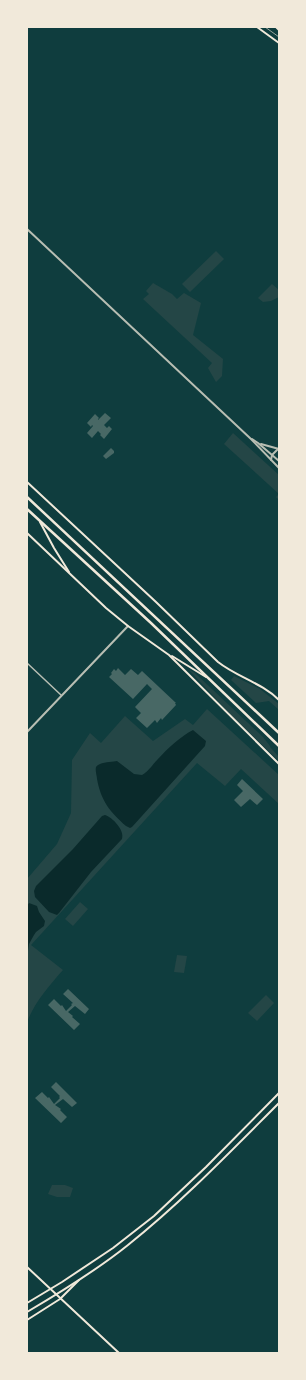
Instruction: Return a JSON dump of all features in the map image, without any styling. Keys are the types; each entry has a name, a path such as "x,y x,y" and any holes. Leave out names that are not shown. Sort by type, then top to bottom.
{"main road":[{"path":"256,27 279,43"},
{"path":"276,27 279,30"},
{"path":"27,482 218,662 225,668 259,685 279,700"},
{"path":"27,497 279,733"},
{"path":"27,508 151,623 279,746"},
{"path":"39,520 70,574"},
{"path":"27,533 106,608 128,626 169,655 206,677"},
{"path":"169,655 279,764"},
{"path":"27,1303 113,1248 154,1216 206,1167 279,1093"},
{"path":"27,1312 56,1295 128,1245 173,1208 279,1103"},
{"path":"27,1267 119,1353"},
{"path":"27,1320 60,1299 83,1276"}],"street":[{"path":"27,229 251,439 279,468"},
{"path":"251,439 279,461"},
{"path":"258,443 278,449 272,455 271,460"},
{"path":"27,732 128,626"},
{"path":"27,663 61,695"}],"shaded area":[{"path":"216,251 224,259 190,292 182,284"},
{"path":"153,283 172,294 177,299 184,293 201,303 193,335 223,359 222,376 216,382 208,368 212,363 143,299 149,294 146,291"},
{"path":"272,284 279,290 279,297 271,301 263,302 258,298"},
{"path":"233,433 279,475 279,494 224,444"},
{"path":"188,669 195,673 263,737 279,757 279,761 233,717"},
{"path":"234,676 260,689 279,704 279,710 269,701 256,703 231,680"},
{"path":"207,709 279,775 279,804 241,769 225,786 197,763 31,945 63,970 38,1001 27,1022 27,879 57,844 71,813 72,760 90,733 101,743 125,716 153,741 185,719 193,725"},
{"path":"193,730 206,741 205,746 132,827 130,828 126,826 107,806 99,787 96,767 103,763 117,761 134,774 142,775 149,770 174,743"},
{"path":"105,815 111,818 120,828 122,832 122,839 91,872 57,915 49,912 35,897 34,891 36,886 73,849 102,816"},
{"path":"80,902 88,909 73,926 65,919"},
{"path":"29,903 37,906 45,921 44,926 36,932 29,944 27,958 27,906"},
{"path":"177,955 187,956 184,973 174,972"},
{"path":"266,995 274,1003 257,1021 248,1013"},
{"path":"52,1185 65,1185 73,1188 70,1197 57,1197 48,1194"}],"building":[{"path":"105,413 111,418 104,425 107,428 109,426 112,429 104,439 98,431 92,438 87,433 93,426 92,425 91,427 87,423 95,414 99,418 98,420"},
{"path":"111,448 114,453 106,459 103,456"},
{"path":"118,668 125,675 131,669 138,675 142,671 176,703 176,705 162,720 161,718 157,723 155,720 147,728 136,718 141,713 135,707 152,689 147,684 133,699 109,677 114,669 116,671"},
{"path":"242,779 263,799 257,805 250,799 241,807 234,800 243,791 237,785"},
{"path":"68,989 89,1009 85,1014 75,1006 68,1012 80,1024 74,1030 48,1005 54,999 61,1006 62,1005 66,1011 73,1003 63,994"},
{"path":"56,1082 77,1103 72,1107 63,1099 55,1105 61,1109 60,1110 67,1117 61,1123 35,1098 42,1092 48,1098 49,1097 54,1104 60,1098 60,1096 51,1087"}],"tram line":[{"path":"265,27 279,37"}]}
